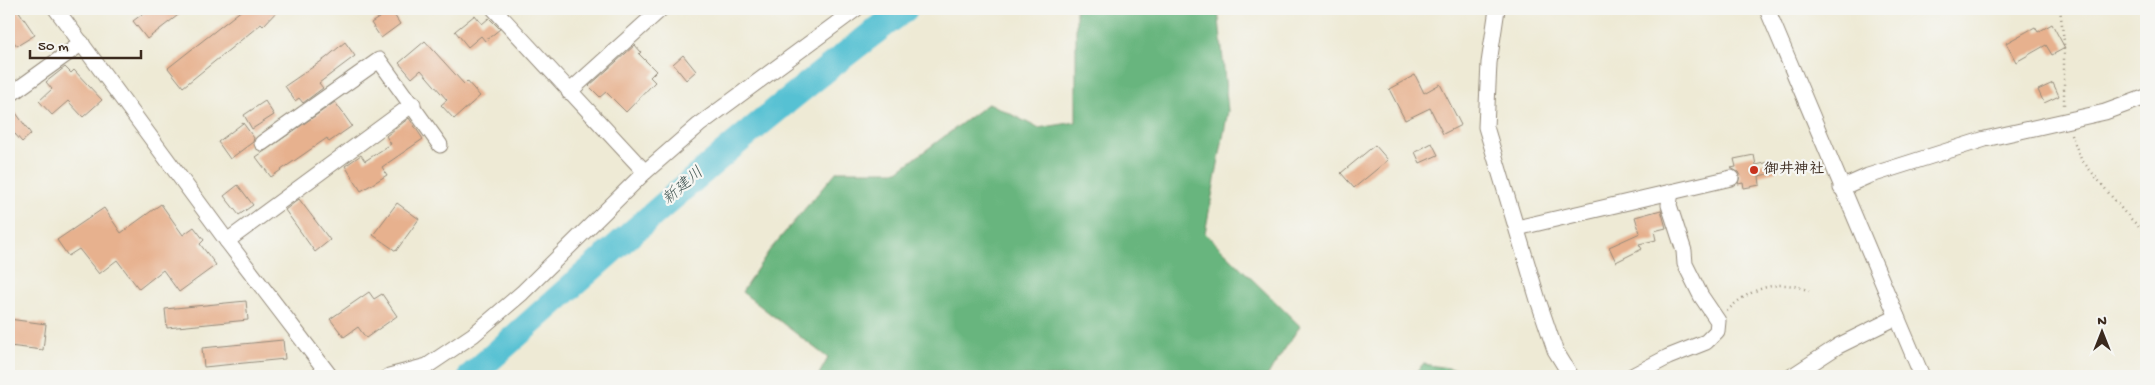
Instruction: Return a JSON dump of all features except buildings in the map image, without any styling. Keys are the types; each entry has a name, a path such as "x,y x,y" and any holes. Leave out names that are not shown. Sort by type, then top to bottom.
{"street":[{"path":"56,9 227,242 330,376"},
{"path":"494,9 645,172"},
{"path":"569,92 661,9"},
{"path":"389,376 427,366 473,335 522,292 645,172 699,125 856,9"},
{"path":"1497,9 1489,62 1486,127 1555,350 1571,376"},
{"path":"1767,9 1922,376"},
{"path":"9,90 11,94 82,44"},
{"path":"262,143 379,60 413,104 440,145"},
{"path":"1841,188 1868,176 1985,139 2105,112 2146,97"},
{"path":"227,242 413,104"},
{"path":"1517,228 1731,178"},
{"path":"1632,376 1661,361 1706,342 1717,331 1718,321 1701,296 1685,264 1684,251 1669,205 1672,192"},
{"path":"1792,376 1838,346 1897,317"}],"path":[{"path":"1718,321 1738,302 1754,291 1775,285 1791,285 1809,291"}],"green space":[{"path":"1076,9 1218,9 1228,111 1205,233 1300,326 1267,376 818,376 828,358 742,292 769,251 837,171 898,171 989,103 1038,128 1076,122"},
{"path":"1423,364 1491,375 1492,376 1412,376"}],"waterway":[{"name":"新建川","path":"471,376 630,234 738,142 848,52 905,9"}],"place":[{"name":"御井神社","path":"1754,170"}]}
